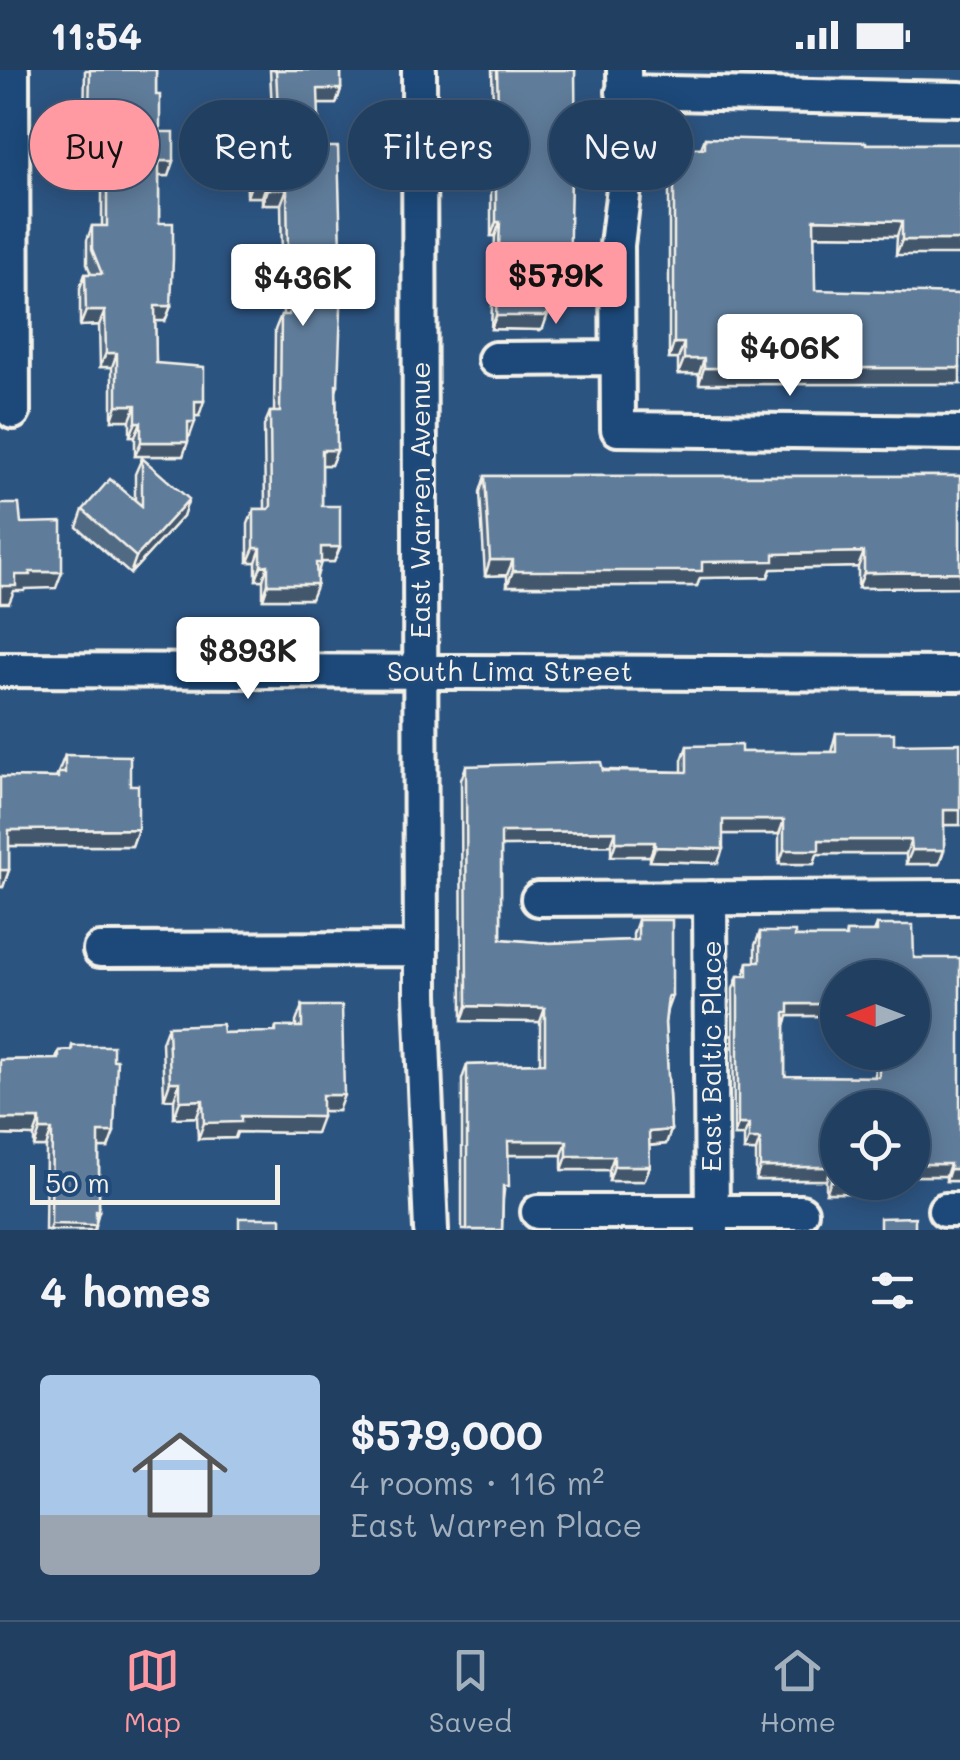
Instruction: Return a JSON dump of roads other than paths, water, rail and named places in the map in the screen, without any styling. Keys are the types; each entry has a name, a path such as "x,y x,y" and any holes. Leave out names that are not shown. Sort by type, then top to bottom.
{"street":[{"path":"12,70 13,412"},
{"name":"East Warren Avenue","path":"419,70 421,949 431,1230"},
{"path":"960,99 624,81 626,172 617,245 618,429 960,433"},
{"path":"495,359 618,358"},
{"name":"South Lima Street","path":"0,670 960,674"},
{"path":"538,899 960,897"},
{"name":"East Baltic Place","path":"710,898 712,1221"},
{"path":"100,950 421,949"},
{"name":"East Baltic Place","path":"538,1212 712,1221 802,1212"}]}
